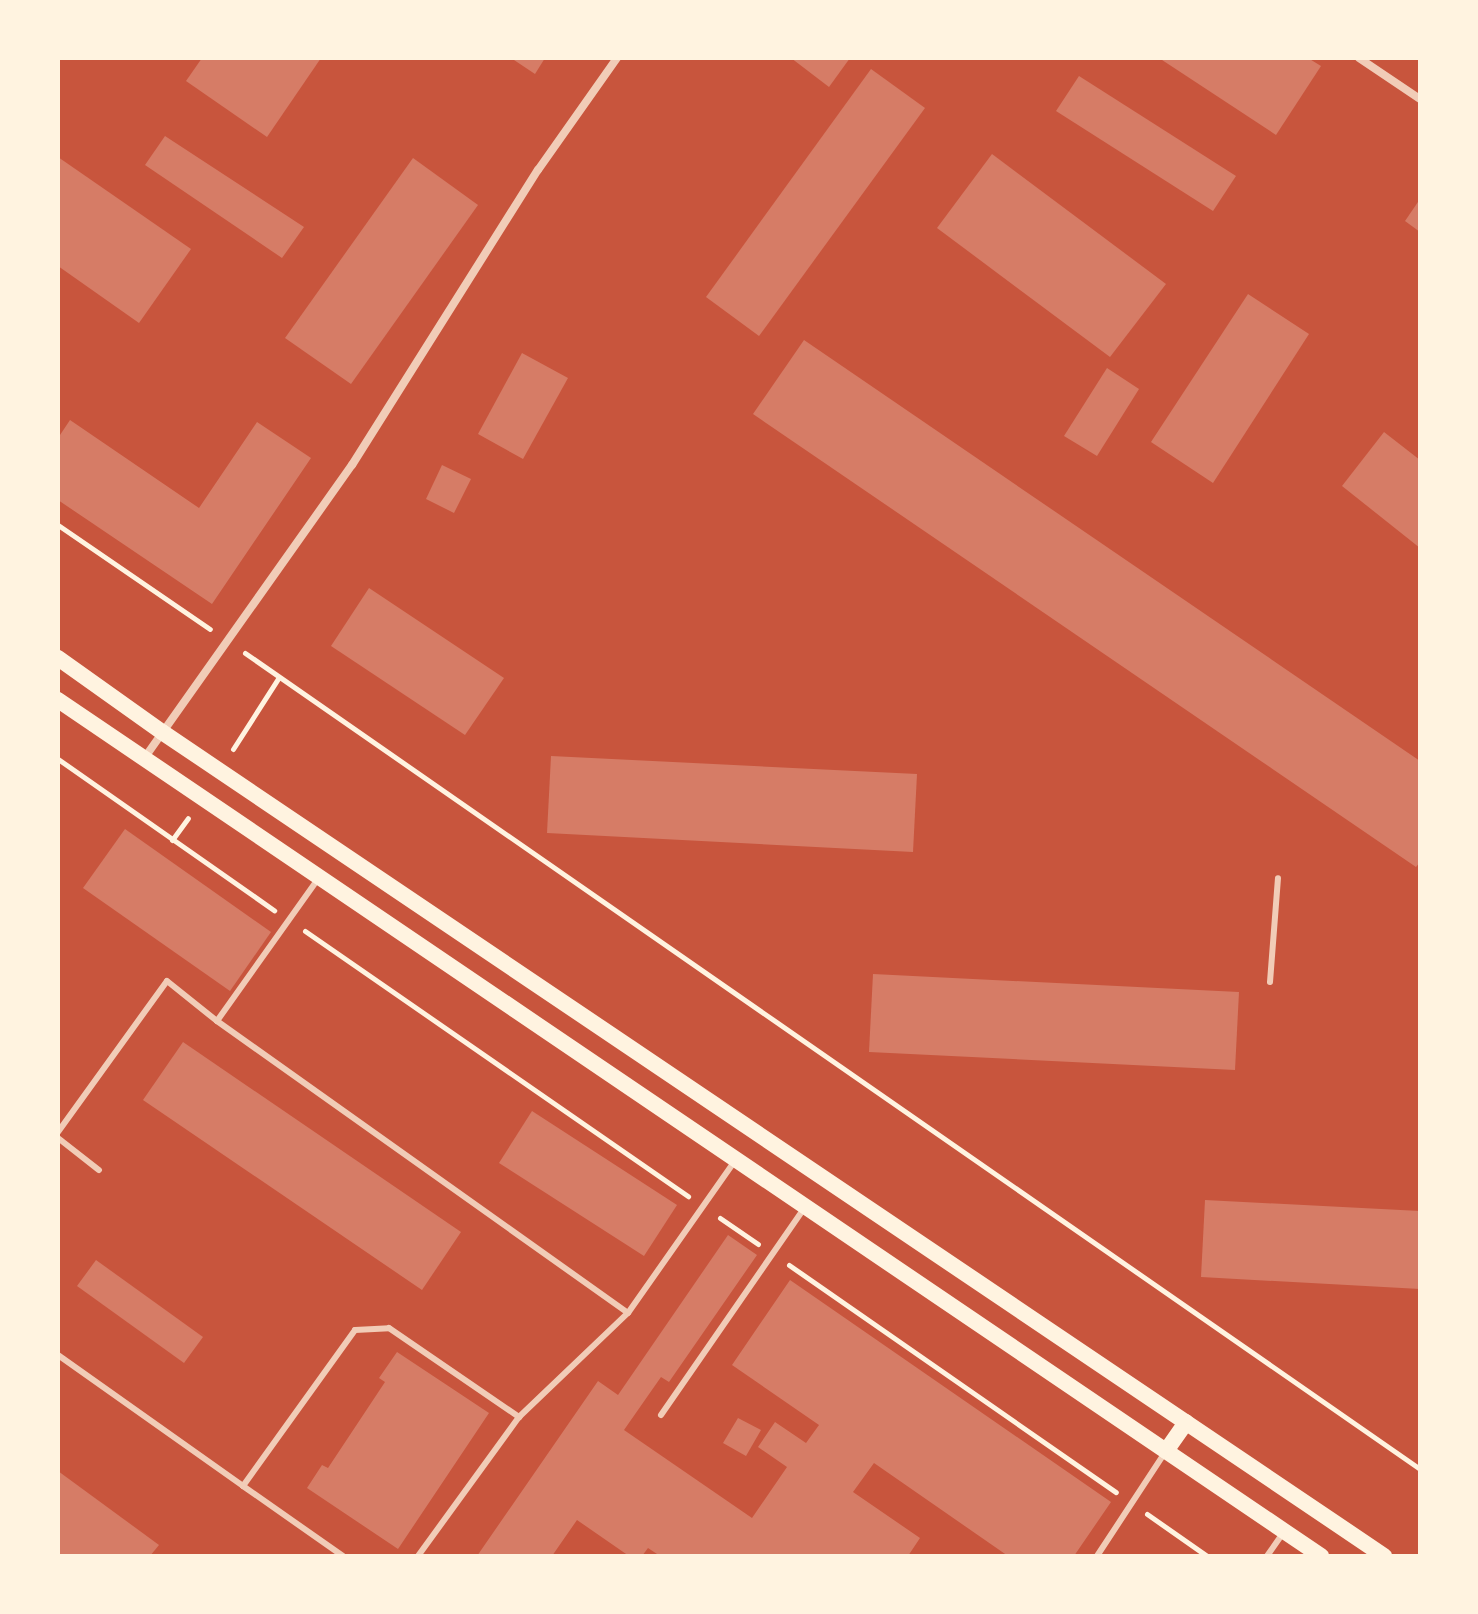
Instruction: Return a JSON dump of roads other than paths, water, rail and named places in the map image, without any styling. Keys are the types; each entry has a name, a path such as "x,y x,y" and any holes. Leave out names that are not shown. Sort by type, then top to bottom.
{"main road":[{"path":"58,658 162,732 1384,1556"},
{"path":"58,700 143,761 1321,1556"},
{"path":"1166,1451 1186,1422"}],"street":[{"path":"143,761 352,465 538,170 617,58"},
{"path":"1359,58 1420,99"}],"lane":[{"path":"1270,982 1278,878"},
{"path":"217,1021 318,879"},
{"path":"99,1170 58,1135 167,981 217,1021 628,1313"},
{"path":"418,1556 519,1417 628,1313 735,1161"},
{"path":"661,1415 805,1207"},
{"path":"243,1486 355,1330 389,1328 519,1417"},
{"path":"58,1355 343,1556"},
{"path":"1097,1556 1166,1451"},
{"path":"1267,1556 1284,1531"}]}
